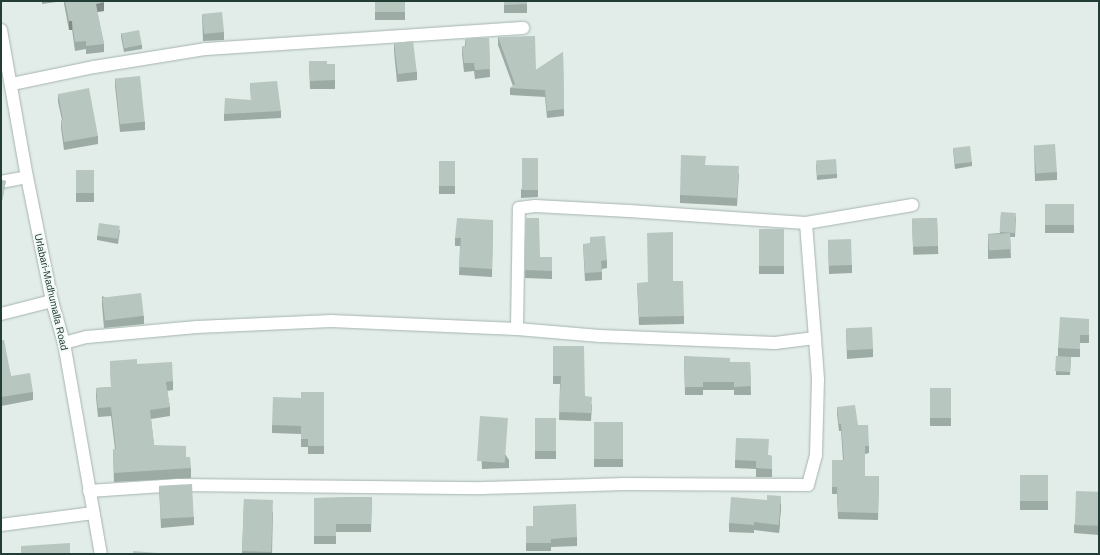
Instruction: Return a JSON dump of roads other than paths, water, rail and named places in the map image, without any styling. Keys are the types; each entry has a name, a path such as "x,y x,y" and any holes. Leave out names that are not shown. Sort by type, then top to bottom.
{"street":[{"path":"12,84 94,67 205,49 523,28"},
{"name":"Urlabari-Madhumalla Road","path":"1,30 12,84 27,177 52,301 64,344 101,554"},
{"path":"1,182 27,177"},
{"path":"517,329 519,208 535,206 621,210 806,223 912,205"},
{"path":"89,491 178,484 483,488 625,484 808,485 816,455 818,378 806,223"},
{"path":"1,314 52,301"},
{"path":"64,344 87,337 197,326 331,321 517,329 600,336 775,343 815,338"},
{"path":"1,525 93,513"}]}
